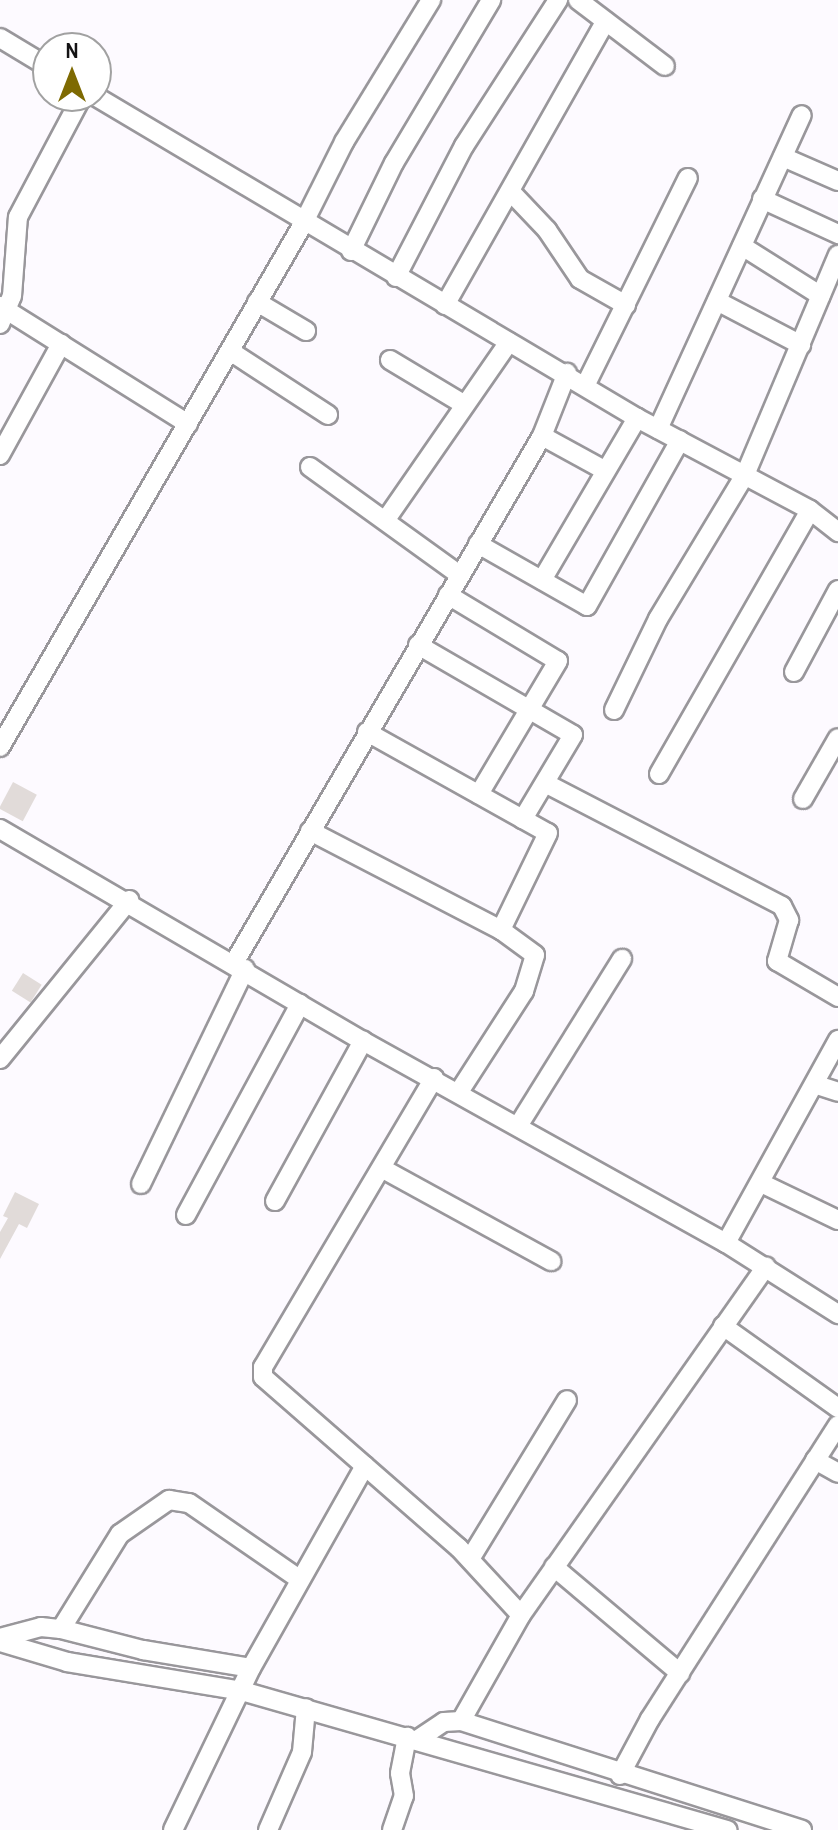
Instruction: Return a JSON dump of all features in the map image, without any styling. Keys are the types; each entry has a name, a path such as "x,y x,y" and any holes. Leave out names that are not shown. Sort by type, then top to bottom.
{"street":[{"path":"351,251 394,163 491,0"},
{"path":"396,277 464,146 558,0"},
{"path":"578,0 665,66"},
{"path":"0,747 303,224 344,142 423,3"},
{"path":"445,305 606,21"},
{"path":"0,38 32,57"},
{"path":"112,106 303,224 567,373 637,418 810,510 838,532"},
{"path":"74,112 18,217 2,314 61,344 188,424"},
{"path":"658,429 802,115"},
{"path":"783,157 838,181"},
{"path":"585,386 688,178"},
{"path":"510,191 547,230 580,279 626,305"},
{"path":"762,199 838,234"},
{"path":"742,246 821,296"},
{"path":"614,710 658,619 745,475 838,255"},
{"path":"717,301 801,345"},
{"path":"257,302 306,331"},
{"path":"387,518 509,342"},
{"path":"0,455 61,344"},
{"path":"230,351 328,415"},
{"path":"390,360 465,405"},
{"path":"141,1184 240,966 310,831 542,436 567,373"},
{"path":"542,580 637,418"},
{"path":"542,436 604,470"},
{"path":"478,544 587,606 680,440"},
{"path":"310,467 387,518 460,575"},
{"path":"659,774 810,510"},
{"path":"794,672 838,590"},
{"path":"448,595 558,661 479,794"},
{"path":"418,645 573,735 523,819"},
{"path":"367,732 548,833 501,930"},
{"path":"803,799 838,738"},
{"path":"545,783 782,906 789,920 777,961 838,997"},
{"path":"0,829 129,900 363,1041 726,1243 838,1314"},
{"path":"310,831 501,930 535,955 535,965 524,991 459,1092"},
{"path":"1,1057 129,900"},
{"path":"518,1126 622,959"},
{"path":"186,1215 300,1004"},
{"path":"726,1243 817,1085 838,1040"},
{"path":"275,1201 363,1041"},
{"path":"434,1078 383,1169 263,1367 273,1389 470,1559 521,1615"},
{"path":"817,1085 838,1092"},
{"path":"383,1169 551,1261"},
{"path":"761,1183 838,1220"},
{"path":"461,1721 521,1615 766,1267"},
{"path":"723,1326 838,1408"},
{"path":"470,1559 567,1400"},
{"path":"620,1775 680,1673 838,1425"},
{"path":"815,1460 838,1473"},
{"path":"173,1830 251,1668 365,1466"},
{"path":"61,1629 120,1534 169,1500 189,1503 299,1579"},
{"path":"554,1567 680,1673"},
{"path":"0,1640 41,1627 61,1629 143,1650 251,1668"},
{"path":"0,1640 67,1662 242,1691 719,1829"},
{"path":"268,1830 302,1752 306,1708"},
{"path":"392,1830 404,1796 400,1773 412,1738 444,1722 461,1721 620,1775 802,1830"}],"building":[{"path":"13,782 37,795 23,821 0,809"},
{"path":"23,973 42,985 31,1002 12,991"},
{"path":"15,1192 39,1204 27,1228 19,1224 0,1259 0,1232 8,1218 3,1216"}]}
